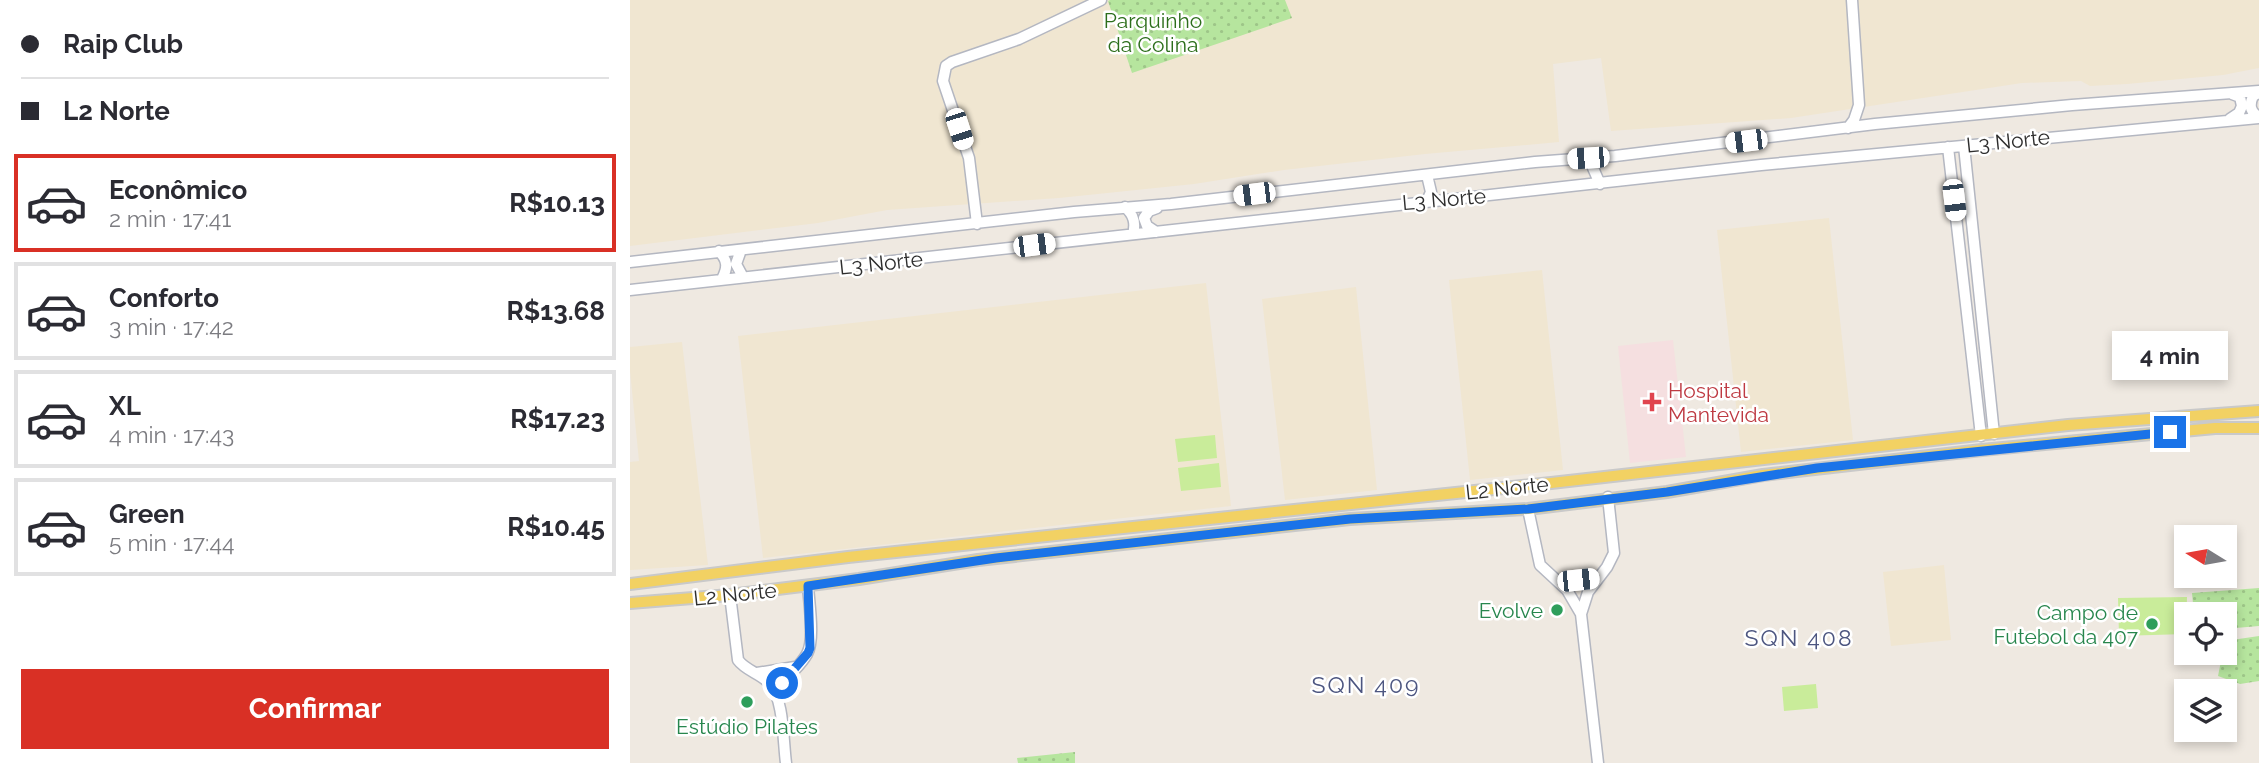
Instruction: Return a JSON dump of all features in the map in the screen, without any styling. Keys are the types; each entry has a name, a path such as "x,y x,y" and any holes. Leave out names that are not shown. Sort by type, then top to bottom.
{"main road":[{"path":"976,224 968,158 943,81 946,66 1019,39 1101,0"},
{"path":"1852,0 1859,105 1868,119 1875,124"},
{"path":"2228,92 2240,97 2242,102 2239,113 2229,119"},
{"name":"L3 Norte","path":"630,262 1535,162 1615,156 1875,124 2228,92 2259,92"},
{"path":"2259,92 2253,96 2250,105 2259,117"},
{"path":"1848,128 1859,105"},
{"name":"L3 Norte","path":"630,290 954,256 1427,201 2259,117"},
{"path":"1964,146 1994,434"},
{"path":"1948,147 1981,436"},
{"path":"1600,184 1593,172 1593,165 1598,160 1615,156"},
{"path":"1427,175 1432,192 1427,201"},
{"path":"1156,232 1145,223 1145,214 1171,204"},
{"path":"1125,207 1134,219 1133,234"},
{"path":"741,250 736,264 743,277"},
{"path":"719,251 727,263 722,279"},
{"name":"L2 Norte","path":"630,584 857,556 1478,491 2068,425 2259,411"},
{"name":"L2 Norte","path":"630,603 808,586 978,560 1350,519 1528,509 1608,497 1667,492 1763,475 1982,450 2214,428 2259,428"},
{"path":"1665,469 1671,482 1667,492"},
{"path":"1478,491 1476,502 1482,512"},
{"path":"1581,614 1588,592 1614,553 1608,497"},
{"path":"1528,509 1540,565 1560,582 1581,614 1598,763"},
{"path":"857,556 859,579"},
{"path":"677,600 675,593 678,579"},
{"path":"1560,582 1597,579"},
{"path":"786,763 778,695 782,683 808,653 811,642 808,586"},
{"path":"730,595 737,655 742,665 768,681 778,695"},
{"path":"757,673 795,667"}],"shaded area":[{"path":"630,0 2259,0 2259,68 2223,75 2127,84 2090,86 2081,81 2022,83 1791,118 1611,131 1601,58 1553,64 1559,142 1425,154 1284,170 1194,184 1059,198 887,210 818,223 630,246"},
{"path":"1829,218 1853,440 1741,452 1717,230"},
{"path":"1542,270 1563,470 1470,480 1449,280"},
{"path":"1206,283 1231,506 763,558 738,336"},
{"path":"1356,287 1377,490 1285,500 1262,299"},
{"name":"Hospital Mantevida","path":"1673,340 1686,457 1630,463 1618,346"},
{"path":"682,342 708,565 630,570 630,462 639,461 630,347"},
{"path":"1944,565 1951,640 1891,646 1883,572"}],"green space":[{"name":"Parquinho da Colina","path":"1285,0 1292,18 1132,73 1108,1"},
{"path":"1215,435 1217,458 1178,462 1175,439"},
{"path":"1219,463 1221,487 1181,491 1178,468"},
{"path":"2259,588 2259,626 2237,628 2237,602 2193,602 2192,593"},
{"name":"Campo de Futebol da 407","path":"2187,597 2187,602 2174,602 2174,634 2119,636 2118,598"},
{"path":"2259,636 2259,681 2240,684 2237,679 2218,676 2220,665 2237,665 2237,639"},
{"path":"1816,684 1818,708 1784,711 1782,687"},
{"path":"1075,752 1075,763 1018,763 1017,758"}],"place":[{"name":"Hospital Mantevida","path":"1652,402"},
{"name":"Evolve","path":"1557,610"},
{"name":"Campo de Futebol da 407","path":"2152,624"},
{"name":"Estúdio Pilates","path":"747,702"}],"district":[{"name":"SQN 408","path":"1799,637"},
{"name":"SQN 409","path":"1366,684"}],"route":[{"path":"782,683 810,648 808,586 978,560 1370,517 1528,509 1608,497 1667,492 1817,468 2170,432"}]}
